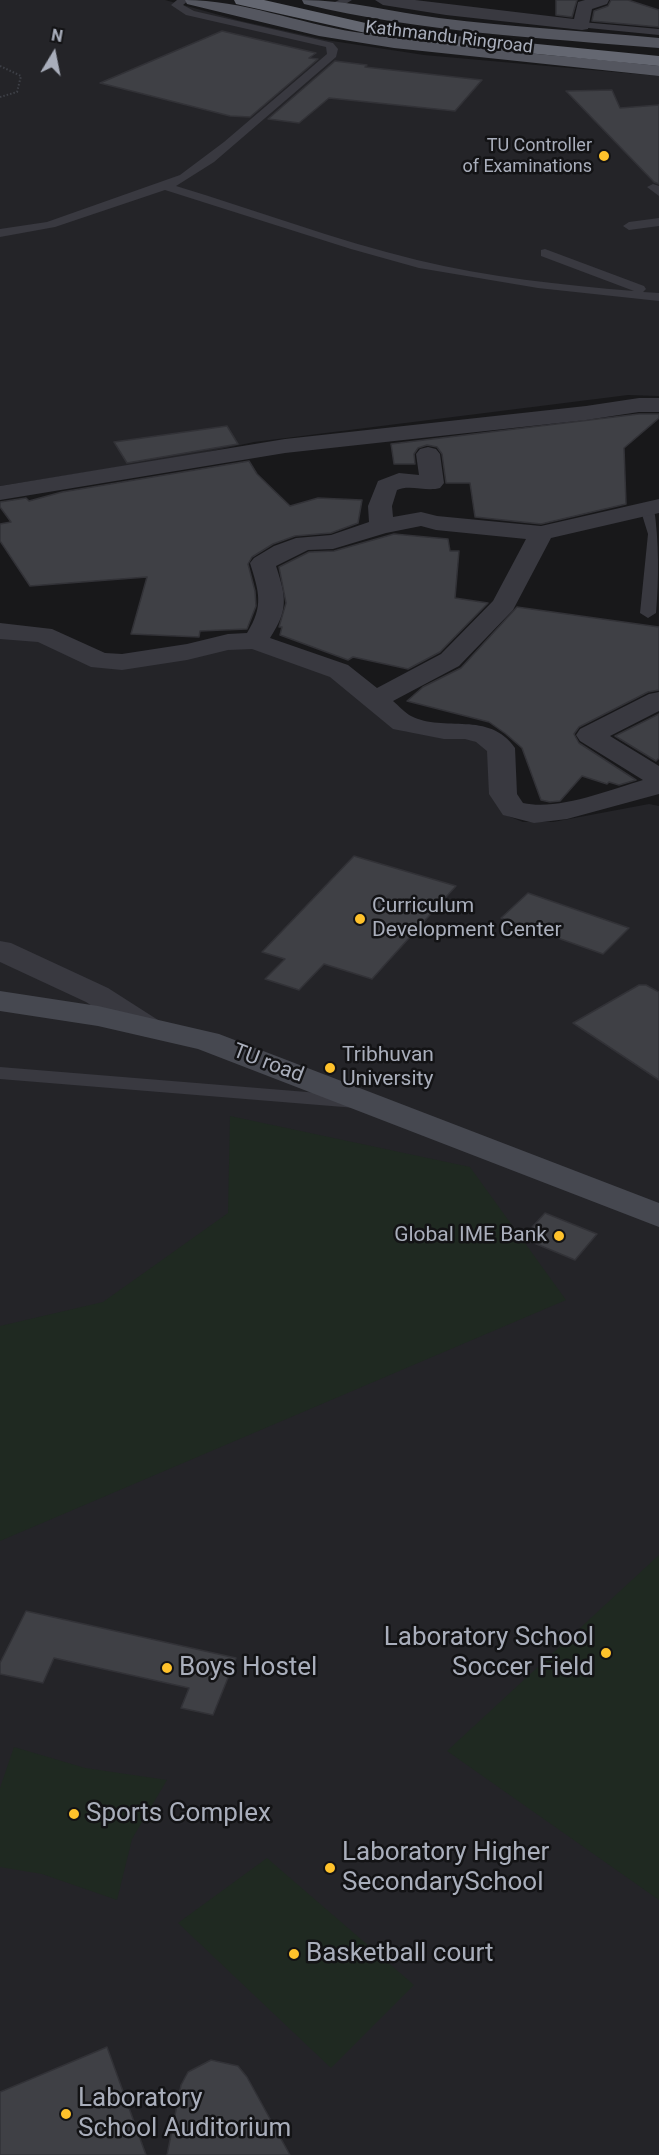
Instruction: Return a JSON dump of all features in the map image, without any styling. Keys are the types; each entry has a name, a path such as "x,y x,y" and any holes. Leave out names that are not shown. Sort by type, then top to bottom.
{"highway":[{"name":"Kathmandu Ringroad","path":"242,0 370,29 555,43 659,61"},
{"name":"Kathmandu Ringroad","path":"268,0 366,21 445,33 659,54"}],"main road":[{"path":"193,0 319,31 394,43 659,71"},
{"path":"310,0 341,3 424,21 555,43 659,43"}],"street":[{"path":"383,0 446,10 582,25 584,6 601,0"},
{"path":"0,493 285,446 586,413 639,405 659,405"},
{"path":"381,526 380,506 386,486 399,480 432,483 428,454"},
{"path":"255,641 268,622 274,600 263,564 283,551 305,543 333,542 381,526 421,519 436,523 540,533 653,507"},
{"path":"375,700 450,660 465,645 504,605 540,533"},
{"path":"0,631 43,635 100,662 122,662 187,652 228,642 255,641 339,671 403,723 486,736 501,748 504,769 503,794 513,810 534,814 567,810 659,785"},
{"path":"659,700 591,735 659,778"},
{"path":"0,950 97,996 147,1027"},
{"name":"TU road","path":"0,1001 98,1016 208,1041 659,1216"}],"lane":[{"path":"0,233 43,229 165,186 189,175 286,91 332,55 333,49 329,45 190,13 176,5 184,0"},
{"path":"582,25 659,32"},
{"path":"165,186 417,264 484,277 568,289 659,297"},
{"path":"629,226 659,222"},
{"path":"545,253 659,297"},
{"path":"648,613 655,534 653,507"},
{"path":"0,1073 365,1103"}],"path":[{"path":"0,66 21,76 17,92 0,97"}],"shaded area":[{"path":"0,0 165,0 241,21 326,40 424,55 659,76 659,396 628,395 254,442 189,456 0,486"},
{"path":"11,632 93,660 247,646 313,661 404,731 464,737 490,748 508,816 523,822 553,822 649,804 659,806 659,2155 0,2155 0,633"},
{"path":"230,1116 470,1167 566,1300 0,1541 0,1326 103,1302 228,1213"},
{"name":"Laboratory School Soccer Field","path":"659,1555 659,1900 447,1751"},
{"name":"Sports Complex","path":"14,1747 85,1768 167,1780 132,1839 117,1900 42,1874 0,1867 0,1788"},
{"name":"Basketball court","path":"267,1858 414,1985 331,2068 178,1923"}],"building":[{"path":"556,0 577,0 572,17 556,15"},
{"path":"611,0 628,0 659,10 659,27 592,21 594,11 608,6"},
{"path":"222,31 316,53 309,58 318,59 250,117 230,116 100,83"},
{"path":"335,61 367,65 365,67 482,80 455,111 329,98 299,123 268,119"},
{"path":"612,90 620,108 659,105 659,184 654,182 566,91"},
{"path":"639,414 659,414 659,418 624,448 626,504 541,524 475,517 470,483 446,483 442,454 437,447 427,445 418,448 414,454 415,464 394,464 391,444"},
{"path":"227,426 238,444 127,463 114,442"},
{"path":"249,461 257,474 290,506 318,498 362,500 358,523 331,533 295,536 273,544 252,557 248,564 255,591 256,606 247,629 200,631 199,637 131,634 147,577 30,586 0,541 0,524 11,522 0,507 0,502 26,498 29,501 62,492"},
{"path":"394,534 448,539 450,551 459,551 455,598 488,603 440,652 408,669 353,657 348,660 280,635 282,627 279,627 286,603 279,567 309,552 334,551"},
{"path":"517,607 659,627 659,690 648,692 579,727 574,734 579,743 636,780 619,785 609,782 607,784 582,776 560,801 541,800 522,748 506,734 489,722 407,701 423,687 461,668"},
{"path":"659,714 659,758 656,761 615,736"},
{"name":"Curriculum Development Center","path":"354,856 456,886 372,979 324,964 299,990 265,979 285,959 262,952"},
{"path":"528,893 629,928 603,954 501,918"},
{"path":"639,985 646,985 659,992 659,1080 573,1023"},
{"name":"Global IME Bank","path":"545,1213 597,1234 575,1260 522,1238"},
{"name":"Boys Hostel","path":"26,1611 236,1658 213,1715 181,1708 189,1688 54,1658 43,1683 0,1674 0,1663"},
{"name":"Laboratory School Auditorium","path":"107,2047 146,2155 0,2155 0,2092"},
{"path":"211,2060 238,2066 247,2077 290,2155 167,2155 181,2085 188,2072"}],"place":[{"name":"TU Controller of Examinations","path":"604,156"},
{"name":"Curriculum Development Center","path":"360,919"},
{"name":"Tribhuvan University","path":"330,1068"},
{"name":"Global IME Bank","path":"559,1236"},
{"name":"Laboratory School Soccer Field","path":"606,1653"},
{"name":"Boys Hostel","path":"167,1668"},
{"name":"Sports Complex","path":"74,1814"},
{"name":"Laboratory Higher SecondarySchool","path":"330,1868"},
{"name":"Basketball court","path":"294,1954"},
{"name":"Laboratory School Auditorium","path":"66,2114"}]}
